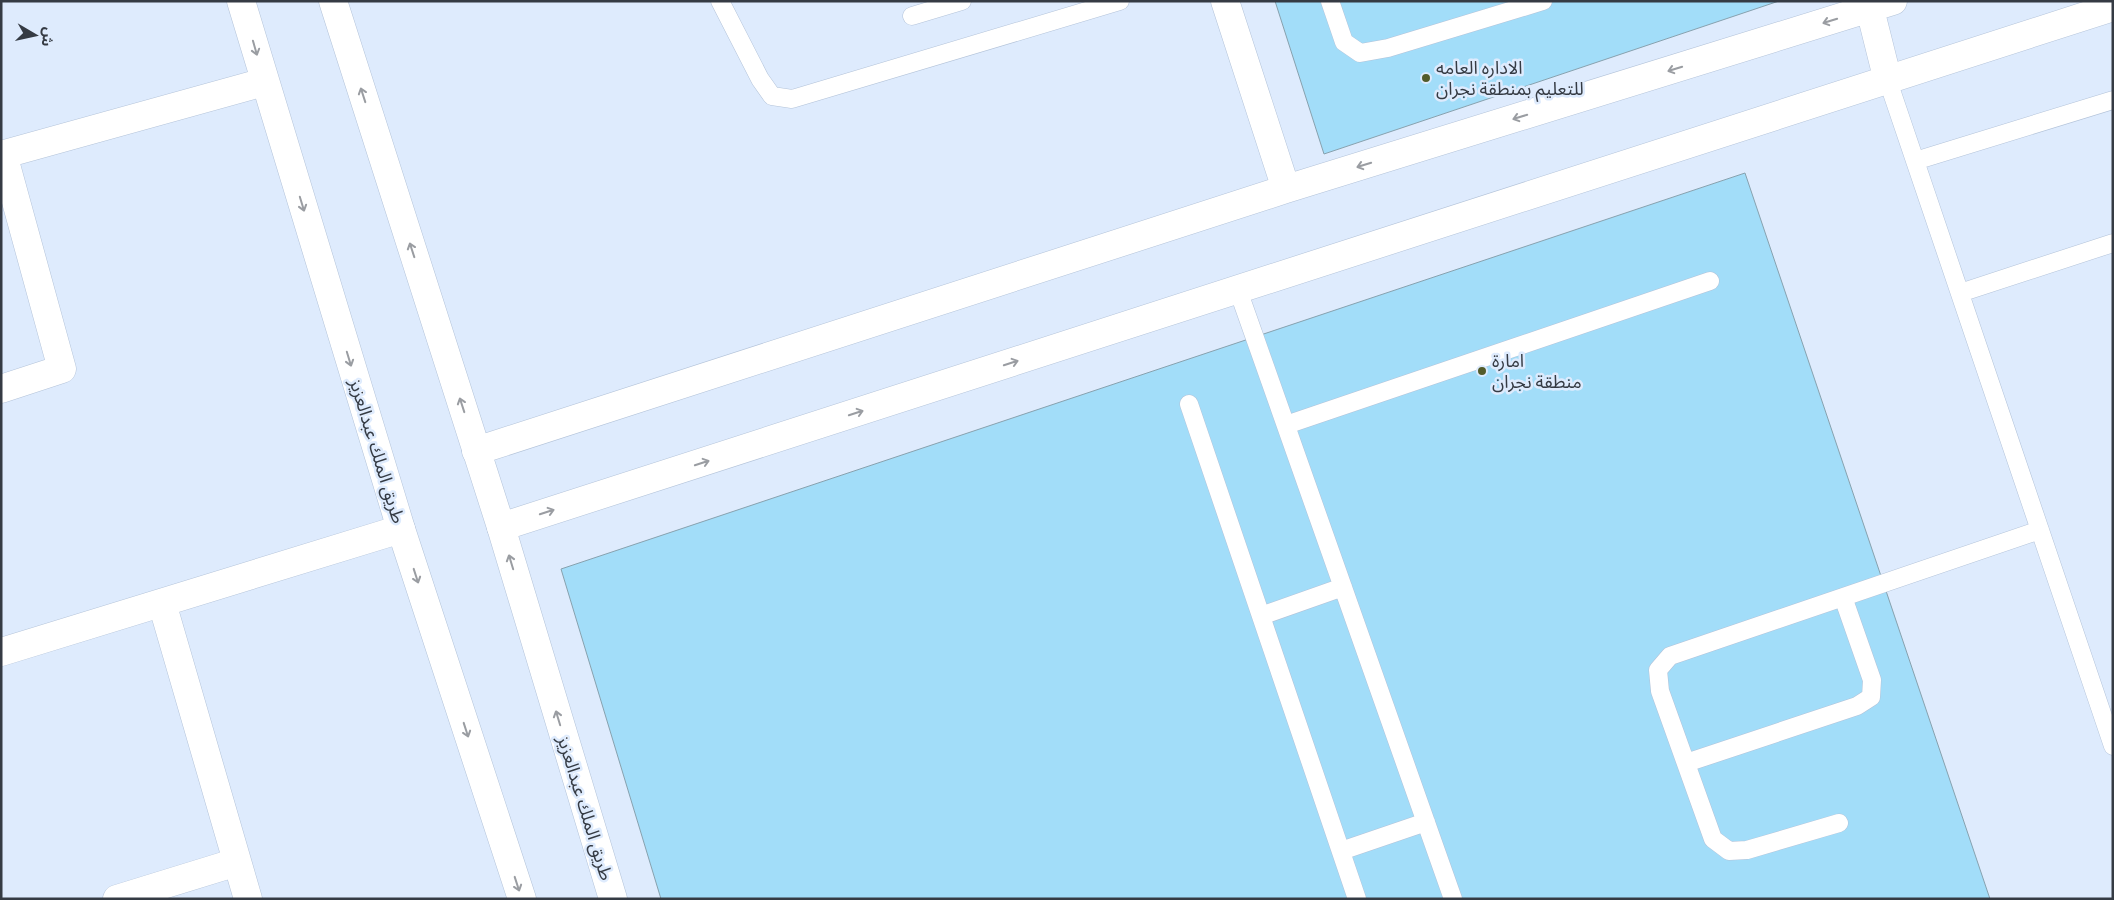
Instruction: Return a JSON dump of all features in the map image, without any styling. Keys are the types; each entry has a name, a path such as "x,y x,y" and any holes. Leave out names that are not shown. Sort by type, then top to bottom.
{"street":[{"name":"طريق الملك عبدالعزيز","path":"241,1 401,529 522,899"},
{"name":"طريق الملك عبدالعزيز","path":"333,1 501,527 613,899"},
{"path":"1225,1 1286,189"},
{"path":"476,452 1286,189 1877,4 1888,81"},
{"path":"501,527 2113,7"},
{"path":"1,389 62,369 2,155 264,82"},
{"path":"1,652 401,529"},
{"path":"162,603 248,899"},
{"path":"117,899 237,862"}],"lane":[{"path":"720,1 760,79 772,96 792,99 1081,7 1120,1"},
{"path":"912,16 962,1"},
{"path":"1330,1 1344,42 1360,53 1388,48 1543,1"},
{"path":"1888,81 2113,746"},
{"path":"1915,161 2113,100"},
{"path":"1960,293 2113,243"},
{"path":"1286,425 1710,282"},
{"path":"1238,290 1453,899"},
{"path":"1189,404 1357,899"},
{"path":"1839,823 1747,850 1729,851 1713,839 1660,691 1658,670 1670,656 2040,530"},
{"path":"1260,616 1343,587"},
{"path":"1686,763 1857,706 1871,697 1872,680 1843,597"},
{"path":"1340,851 1426,822"}],"building":[{"name":"الاداره العامه للتعليم بمنطقة نجران","path":"1275,1 1779,1 1324,154"},
{"name":"امارة منطقة نجران","path":"1745,173 1990,899 661,899 561,569"}],"place":[{"name":"الاداره العامه للتعليم بمنطقة نجران","path":"1426,78"},
{"name":"امارة منطقة نجران","path":"1482,371"}]}
